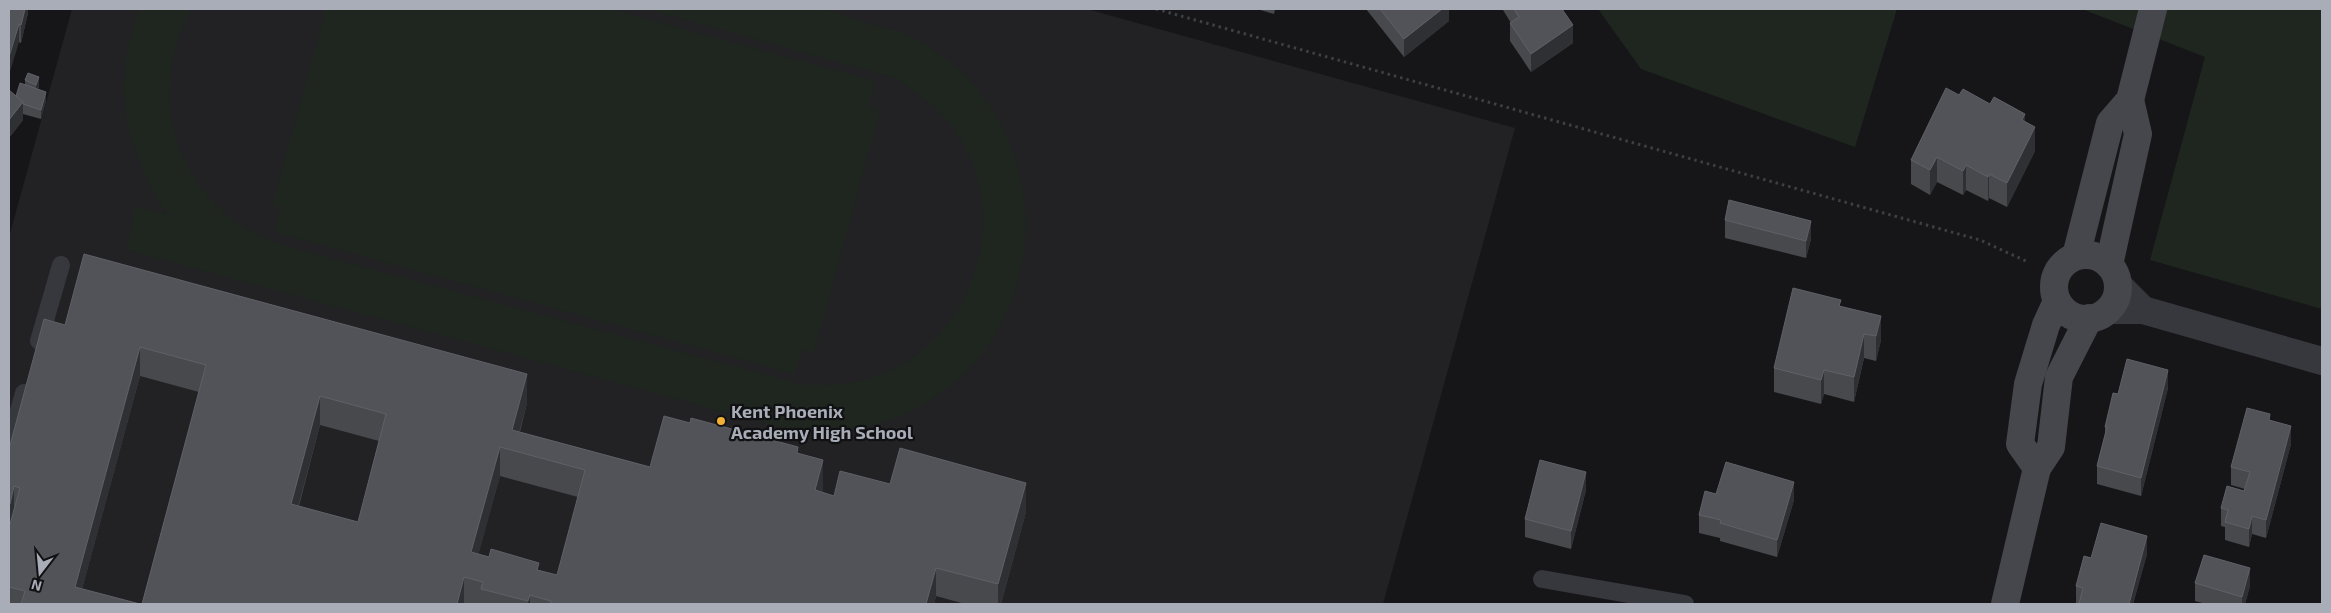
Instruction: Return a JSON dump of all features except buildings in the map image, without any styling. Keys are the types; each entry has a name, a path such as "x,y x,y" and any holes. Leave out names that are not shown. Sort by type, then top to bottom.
{"street":[{"path":"2076,256 2110,124 2130,100 2153,9"},
{"path":"2005,604 2037,468 2051,447 2059,377 2098,314 2117,294 2113,275 2138,134 2130,100"},
{"path":"2143,310 2094,256 2076,256 2067,260 2056,274 2054,292 2057,301 2067,313 2081,318 2098,314 2143,310 2322,361"},
{"path":"2037,468 2020,444 2028,384 2046,325 2057,301"}],"lane":[{"path":"33,361 60,265"},
{"path":"9,447 28,380"},
{"path":"1542,579 1685,604"}],"path":[{"path":"1156,9 1980,240 2028,262"}],"shaded area":[{"path":"813,8 896,31 909,36 962,73 999,121 1020,177 1025,235 1015,293 988,345 946,389 889,420 877,424 853,429 803,431 791,430 127,250 135,207 167,214 140,164 126,115 124,90 126,64 131,37 140,9 191,9 179,37 172,65 170,93 172,121 179,148 192,173 209,197 231,218 244,227 285,246 804,385 856,382 900,365 930,343 953,315 971,283 980,248 983,212 976,175 961,140 948,121 923,98 895,78 647,9"},
{"name":"Kent Phoenix Academy High School","path":"72,9 1087,9 1515,128 1383,604 9,604 9,237"},
{"path":"326,9 610,9 875,81 868,108 880,111 814,353 802,350 795,374 274,232 281,208 272,205"},
{"path":"1598,9 1897,9 1855,147 1641,69"},
{"path":"2082,9 2322,9 2322,309 2150,260 2205,57"}],"place":[{"name":"Kent Phoenix Academy High School","path":"721,421"}]}
